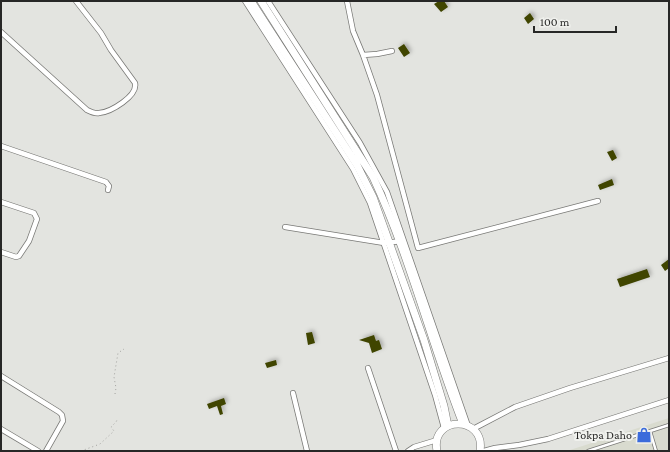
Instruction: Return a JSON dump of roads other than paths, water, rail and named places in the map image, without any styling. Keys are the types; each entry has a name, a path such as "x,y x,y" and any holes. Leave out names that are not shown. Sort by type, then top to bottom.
{"main road":[{"path":"251,1 360,170 373,197 387,243 440,391 444,406 446,427"},
{"path":"261,1 367,166 382,195 402,241 468,426 480,440 480,451"},
{"path":"437,451 437,440 439,434 446,427 455,423 468,426"}],"street":[{"path":"1,32 87,110 99,114 106,112 125,101 133,94 136,87 135,83 111,50 101,33 76,1"},
{"path":"245,1 353,169 370,203 387,243"},
{"path":"268,1 371,160 387,192 402,241 387,243 285,227"},
{"path":"347,1 353,31 377,95 418,248 598,201"},
{"path":"363,55 392,51"},
{"path":"1,147 106,182 109,186 108,190"},
{"path":"1,202 34,213 37,219 29,241 19,256 16,257 1,252"},
{"path":"468,426 515,407 570,388 669,358"},
{"path":"368,368 396,451"},
{"path":"1,376 62,415 63,421 46,451"},
{"path":"293,393 307,451"},
{"path":"484,451 548,439 669,400"},
{"path":"1,429 38,451"},
{"path":"408,451 414,447 437,440"}],"lane":[{"path":"588,451 669,425"},
{"path":"650,431 656,451"}],"place":[{"name":"Tokpa Daho","path":"644,435"}]}
